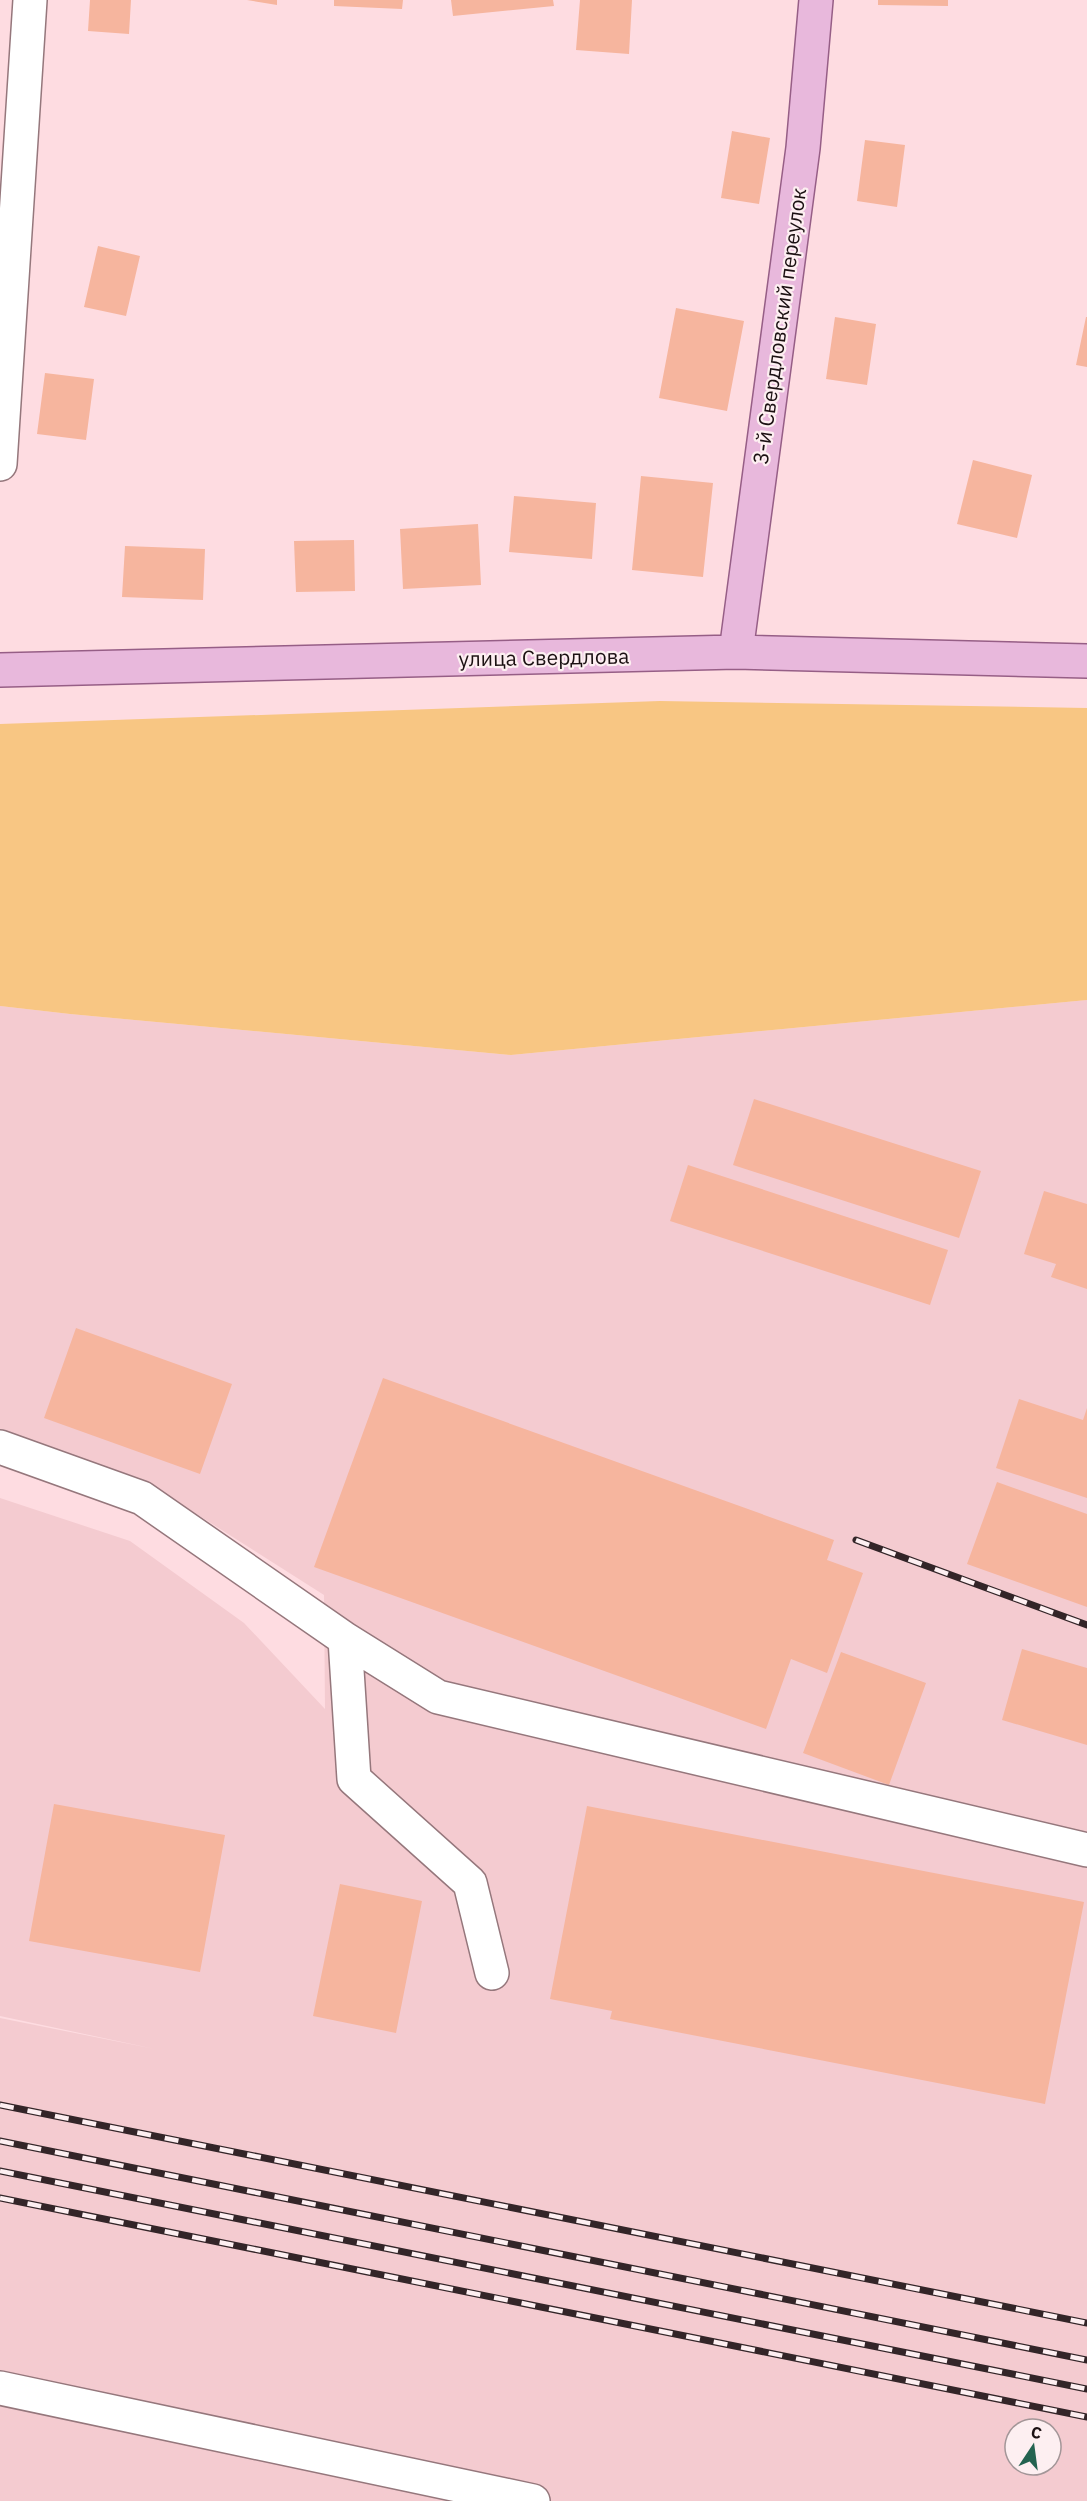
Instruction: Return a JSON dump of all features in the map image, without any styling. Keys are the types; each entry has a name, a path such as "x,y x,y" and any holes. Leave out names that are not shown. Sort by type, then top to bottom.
{"main road":[{"name":"3-й Свердловский переулок","path":"736,652 803,148 816,0"},
{"name":"улица Свердлова","path":"0,664 736,652 1087,661"}],"street":[{"path":"0,464 30,0"},
{"path":"0,1447 142,1498 345,1639 438,1697 1087,1850"},
{"path":"345,1639 354,1779 471,1883 492,1973"},
{"path":"0,2388 533,2501"}],"shaded area":[{"path":"660,701 1087,708 1087,1000 511,1055 0,1006 0,724"},
{"path":"1087,1000 1087,2501 0,2501 0,2018 155,2049 0,2016 0,1498 130,1541 244,1623 325,1709 324,1595 140,1478 0,1434 0,1006 511,1055"}],"building":[{"path":"90,0 131,0 129,34 88,31"},
{"path":"247,0 277,0 277,5"},
{"path":"334,0 403,0 402,9 334,6"},
{"path":"451,0 553,0 554,6 453,16"},
{"path":"580,0 632,0 629,54 576,50"},
{"path":"878,0 948,0 948,6 878,5"},
{"path":"732,131 770,138 759,204 721,198"},
{"path":"865,140 905,145 897,207 857,201"},
{"path":"98,246 140,256 126,316 84,307"},
{"path":"676,308 744,321 727,411 659,398"},
{"path":"835,317 876,324 867,385 826,379"},
{"path":"1087,317 1087,367 1076,365"},
{"path":"45,373 94,379 86,440 37,434"},
{"path":"973,460 1032,475 1017,538 957,524"},
{"path":"641,476 713,483 703,577 632,570"},
{"path":"514,496 596,503 592,559 509,552"},
{"path":"478,524 481,585 403,589 400,529"},
{"path":"354,540 355,591 296,592 294,541"},
{"path":"125,546 205,549 203,600 122,597"},
{"path":"754,1099 981,1171 959,1238 733,1165"},
{"path":"688,1165 948,1250 930,1305 670,1221"},
{"path":"1044,1191 1087,1204 1087,1289 1051,1277 1056,1264 1024,1254"},
{"path":"76,1328 232,1384 200,1474 44,1418"},
{"path":"383,1378 834,1540 827,1560 863,1573 827,1673 791,1659 766,1729 314,1567"},
{"path":"1019,1399 1083,1420 1087,1408 1087,1498 996,1468"},
{"path":"997,1482 1087,1514 1087,1607 967,1564"},
{"path":"1022,1649 1087,1668 1087,1745 1002,1720"},
{"path":"841,1652 926,1683 889,1785 803,1753"},
{"path":"54,1804 225,1835 200,1972 29,1941"},
{"path":"587,1806 1084,1902 1045,2104 610,2019 612,2011 550,1999"},
{"path":"340,1884 422,1901 396,2033 313,2016"}],"railway":[{"path":"856,1540 1087,1625"},
{"path":"0,2105 1087,2323"},
{"path":"0,2141 1087,2360"},
{"path":"0,2171 1087,2389"},
{"path":"0,2198 1087,2417"}]}
